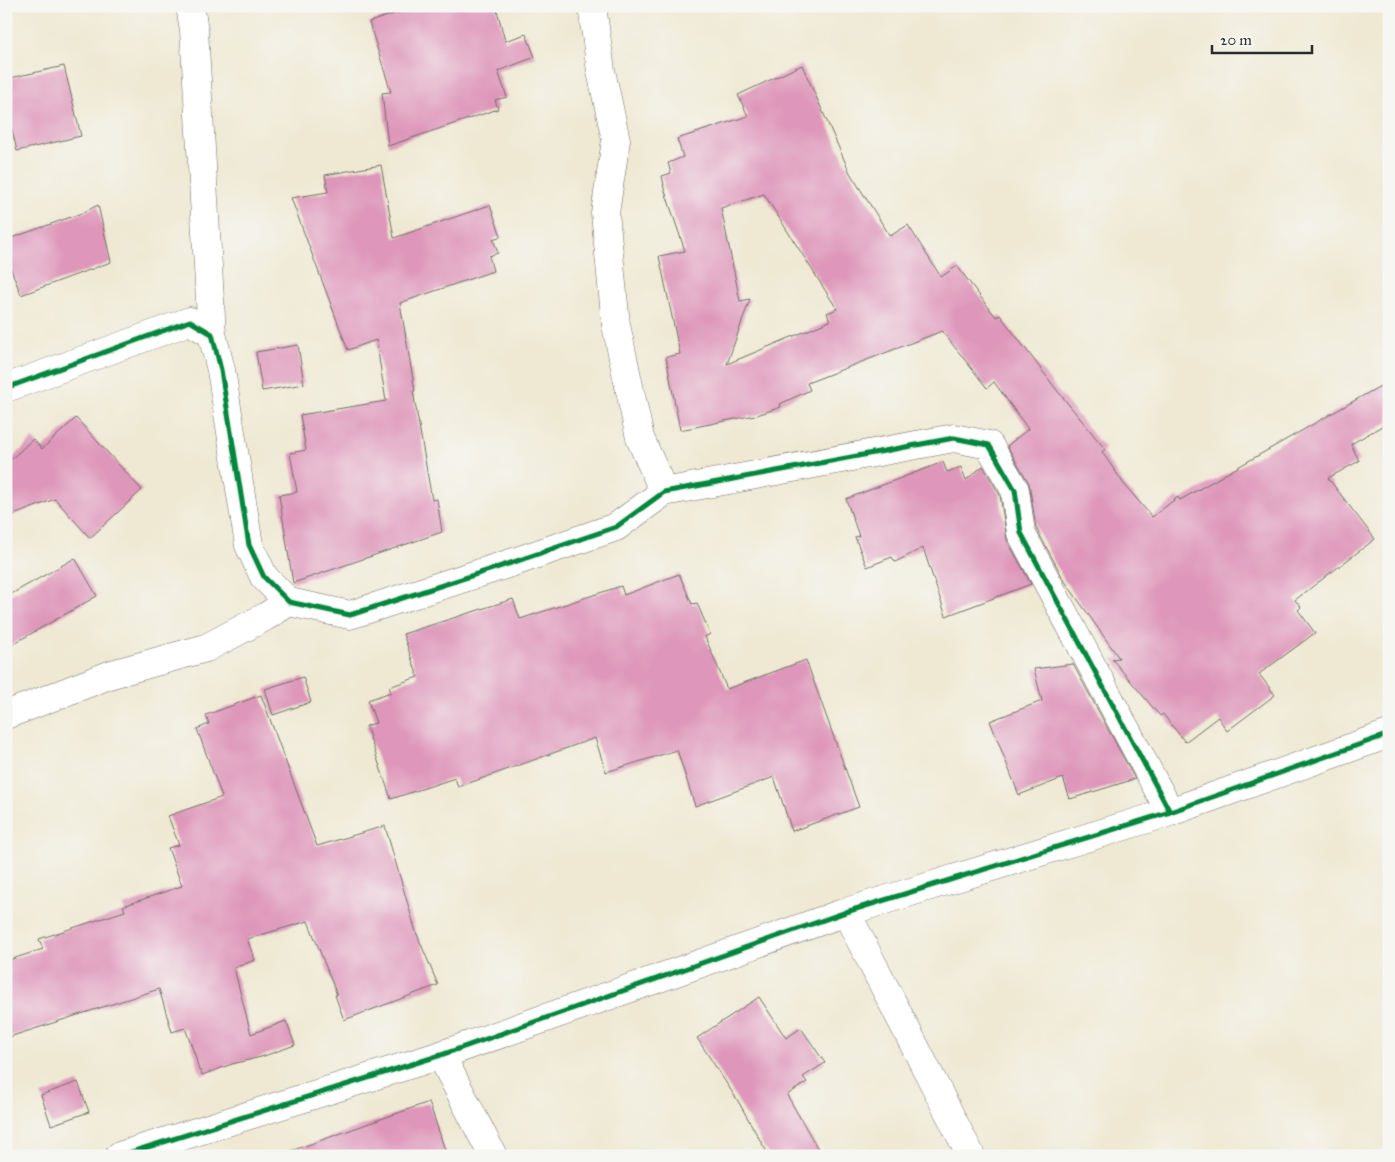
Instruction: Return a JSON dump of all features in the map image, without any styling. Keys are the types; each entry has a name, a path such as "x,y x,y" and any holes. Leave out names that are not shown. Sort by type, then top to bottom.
{"street":[{"path":"190,6 194,30 212,334 221,370 249,545 264,577 289,602 350,615 616,527 664,492 954,438 989,445 1015,490 1021,533 1170,812"},
{"path":"592,6 601,71 616,140 605,213 616,325 640,438 664,492"},
{"path":"6,388 190,321 212,334"},
{"path":"6,715 112,674 206,648 289,602"},
{"path":"118,1156 441,1055 846,912 1170,812 1389,734"},
{"path":"846,912 971,1156"},
{"path":"441,1055 493,1156"}],"building":[{"path":"419,6 496,6 505,41 526,34 535,57 498,71 507,97 495,100 498,109 388,146 382,93 391,92 369,22"},
{"path":"802,65 850,173 890,236 908,225 941,277 957,266 996,317 1000,315 1056,389 1105,449 1102,452 1124,484 1152,517 1178,497 1180,500 1389,381 1389,422 1351,444 1359,461 1328,478 1375,539 1295,600 1301,607 1298,610 1315,633 1259,674 1275,695 1227,731 1218,717 1185,742 1163,714 1160,716 1112,659 1119,658 1064,580 1036,528 1029,483 1007,446 1028,429 994,382 987,388 942,331 807,383 810,390 780,404 781,407 751,417 680,430 666,357 680,354 659,256 685,251 663,185 662,176 671,173 668,163 683,157 677,139 748,116 738,95","holes":["764,194 837,309 827,313 830,321 727,364 750,299 740,301 721,208"]},
{"path":"64,66 81,136 17,151 6,104 6,79"},
{"path":"381,165 394,238 490,205 501,236 493,239 498,253 489,256 493,271 400,303 432,500 437,499 442,532 293,583 279,495 297,492 290,453 306,450 300,415 386,401 376,340 348,350 291,198 328,192 325,175"},
{"path":"98,205 111,262 21,295 6,256 6,240 82,213"},
{"path":"298,345 304,384 262,391 256,352"},
{"path":"76,418 142,490 90,538 55,499 6,518 6,464 33,439 42,449"},
{"path":"943,462 947,472 961,467 966,480 983,466 1000,495 1007,540 1031,584 946,616 923,548 895,562 892,557 867,567 855,537 859,536 846,499"},
{"path":"75,558 97,596 6,648 6,597"},
{"path":"679,574 692,604 697,603 710,634 705,637 727,689 806,660 859,807 792,831 774,777 695,806 677,750 606,772 595,738 458,787 455,778 391,799 366,726 376,723 368,700 391,692 389,687 418,677 403,634 513,599 520,619 621,586 624,595"},
{"path":"1073,664 1135,779 1070,799 1063,778 1019,795 990,721 1042,701 1034,669"},
{"path":"303,677 311,702 273,715 265,689"},
{"path":"261,695 317,846 385,826 416,932 438,985 344,1020 335,995 337,995 308,921 247,939 255,960 234,968 251,1034 286,1021 295,1045 202,1075 185,1028 172,1032 159,989 6,1038 6,961 43,949 39,939 125,911 123,906 182,886 168,848 179,845 168,816 222,797 197,729 209,724 206,715"},
{"path":"759,997 786,1038 801,1028 825,1063 803,1077 807,1082 787,1095 822,1156 769,1156 738,1101 697,1038"},
{"path":"78,1082 89,1112 51,1125 41,1095"},
{"path":"429,1102 447,1156 289,1156 288,1152"}],"cycle path":[{"path":"6,388 190,321 212,334 221,370 249,545 264,577 289,602 350,615 616,527 664,492 954,438 989,445 1015,490 1021,533 1170,812"},
{"path":"119,1156 441,1055 846,912 1170,812 1389,734"}]}
